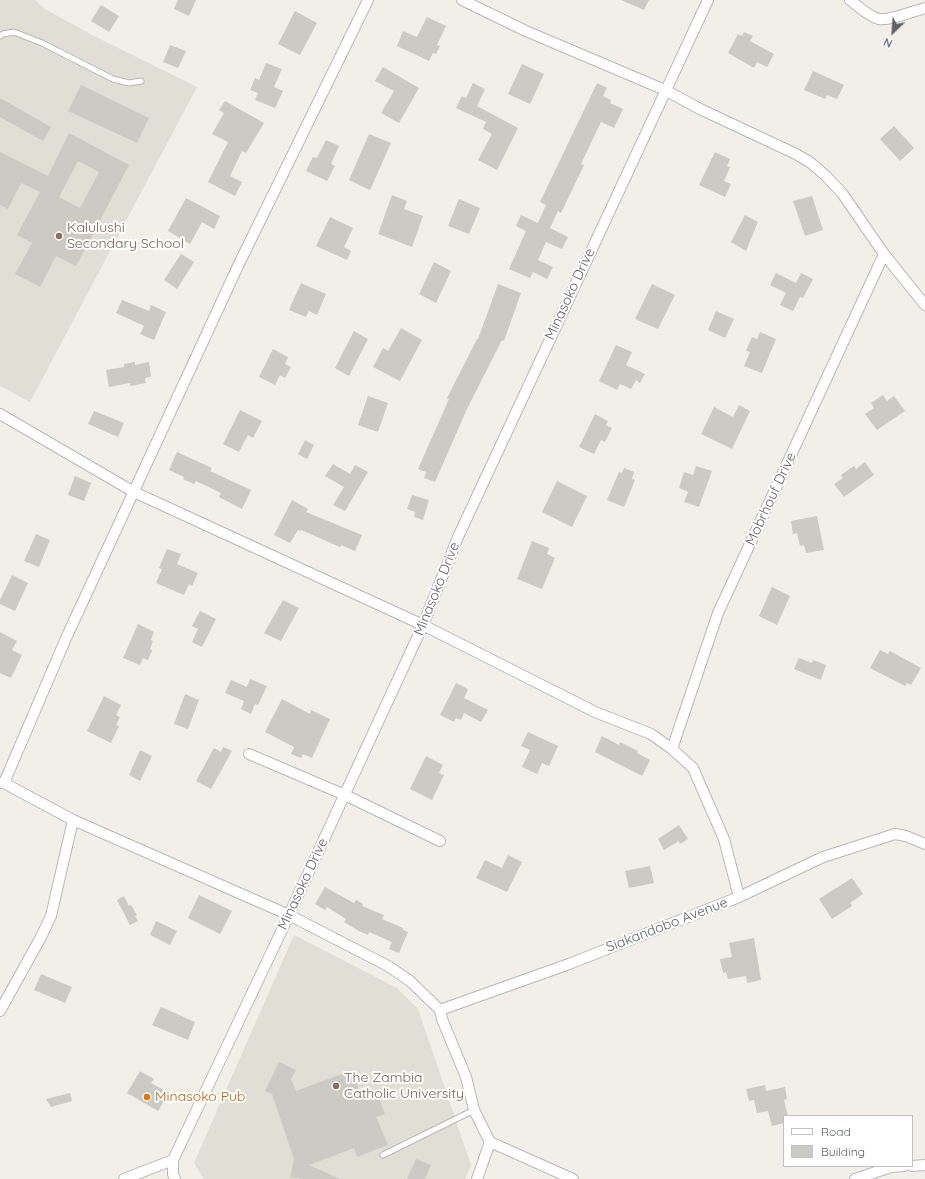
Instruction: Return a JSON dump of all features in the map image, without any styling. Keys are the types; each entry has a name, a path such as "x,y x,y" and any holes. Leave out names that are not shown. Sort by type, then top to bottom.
{"street":[{"path":"368,0 238,266 67,636 2,783 73,820 290,915 388,966 410,980 440,1010 442,1019 466,1077 474,1110 490,1142 572,1179"},
{"path":"462,0 526,31 665,90 796,154 826,176 842,193 884,254 925,306"},
{"name":"Minasoko Drive","path":"173,1160 290,915 423,625 458,537 708,0"},
{"path":"850,0 870,15 879,19 888,19 925,8"},
{"name":"Mobrhouf Drive","path":"672,750 718,613 884,254"},
{"name":"Siakandobo Avenue","path":"0,414 134,492 423,625 595,712 651,734 694,768 724,839 739,897 569,964 440,1010"},
{"path":"249,754 345,795 440,841"},
{"path":"0,1011 51,916 73,820"},
{"path":"739,897 823,857 895,834 906,836 925,844"},
{"path":"477,1179 490,1142"},
{"path":"124,1179 173,1160 173,1174 175,1179"},
{"path":"913,1166 925,1165"},
{"path":"855,1179 891,1167"}],"lane":[{"path":"0,36 14,32 42,43 113,79 129,83 141,81"},
{"path":"383,1154 474,1110"}],"shaded area":[{"name":"Kalulushi Secondary School","path":"0,0 35,0 45,9 94,36 197,87 30,402 0,386"},
{"name":"The Zambia Catholic University","path":"294,935 397,988 418,1009 471,1165 465,1179 204,1179 194,1163"}],"building":[{"path":"178,0 196,0 189,16 174,9"},
{"path":"621,0 649,0 644,10"},
{"path":"101,5 119,16 109,32 91,21"},
{"path":"295,11 317,23 300,55 278,44"},
{"path":"427,17 446,26 437,45 440,46 436,54 433,53 429,61 397,46 403,31 417,37"},
{"path":"744,32 753,36 750,41 774,54 767,67 757,62 754,68 728,53 738,34 742,36"},
{"path":"170,45 186,51 178,68 163,62"},
{"path":"266,63 282,69 274,87 283,91 275,108 255,100 258,93 250,90 255,78 259,80"},
{"path":"522,64 544,74 530,104 508,94"},
{"path":"383,67 419,88 399,123 381,113 394,91 375,81"},
{"path":"813,71 844,85 837,99 827,95 825,99 804,90"},
{"path":"473,83 485,89 477,106 518,128 497,170 478,160 492,134 483,129 486,122 456,108 462,96 466,98"},
{"path":"597,83 607,88 603,96 611,100 610,103 623,109 614,128 601,122 581,164 584,165 561,213 558,211 550,228 568,237 562,249 546,242 538,260 553,267 547,279 533,272 530,278 509,269 526,231 516,226 521,215 538,223 546,205 540,202"},
{"path":"81,85 149,118 137,143 68,111"},
{"path":"0,98 51,127 43,141 0,117"},
{"path":"225,101 264,123 246,153 242,151 230,176 242,182 235,196 208,182 228,142 212,134 224,113 219,110"},
{"path":"894,126 914,148 900,161 880,139"},
{"path":"69,133 129,165 76,266 56,256 40,287 15,274 32,243 17,235 40,192 21,183 8,209 0,205 0,152 48,176","holes":["78,161 99,172 80,208 59,197"]},
{"path":"369,134 391,143 370,190 349,180"},
{"path":"326,140 339,146 331,164 335,166 327,181 306,171 313,157 317,158"},
{"path":"715,152 730,159 727,166 730,167 724,181 731,184 725,197 699,185"},
{"path":"392,195 407,201 404,209 423,216 412,247 378,234"},
{"path":"812,196 823,230 805,236 793,201"},
{"path":"186,198 220,216 214,229 202,222 190,244 168,231"},
{"path":"459,199 480,208 469,234 448,226"},
{"path":"745,215 758,222 746,251 731,242"},
{"path":"330,217 353,228 344,247 351,251 347,260 316,246"},
{"path":"181,254 194,262 177,289 164,280"},
{"path":"434,262 451,271 436,303 419,294"},
{"path":"776,273 796,283 801,273 813,279 803,298 800,297 793,311 780,305 786,293 770,285"},
{"path":"301,283 326,294 317,315 309,311 306,317 289,310"},
{"path":"498,284 521,293 504,341 502,340 467,409 435,482 424,478 426,472 418,469 449,399 447,398 478,339"},
{"path":"652,284 675,295 658,329 635,319"},
{"path":"122,300 149,311 151,305 166,312 154,340 140,334 144,326 116,313"},
{"path":"716,311 734,319 725,338 708,330"},
{"path":"401,328 422,340 400,381 373,367 383,348 388,351"},
{"path":"354,331 368,339 349,376 335,368"},
{"path":"760,332 776,339 762,373 744,366 750,352 746,351 752,337 757,339"},
{"path":"616,345 632,352 626,365 645,374 640,383 636,380 631,389 620,384 617,390 599,381"},
{"path":"273,349 288,357 285,364 291,367 285,378 280,375 275,385 259,377"},
{"path":"135,362 135,365 149,362 151,377 145,378 146,383 130,386 130,383 109,387 106,370 124,367 124,364"},
{"path":"883,395 887,401 894,396 905,411 877,430 865,414 874,408 871,403"},
{"path":"368,396 388,403 378,432 358,425"},
{"path":"739,405 750,411 732,449 701,434 714,407 733,417"},
{"path":"240,410 262,421 253,438 248,435 239,452 223,444"},
{"path":"94,411 124,423 118,437 88,424"},
{"path":"595,414 608,421 606,425 612,428 605,442 601,440 594,454 579,447"},
{"path":"305,440 314,445 307,459 298,454"},
{"path":"177,452 212,468 210,471 251,490 242,509 219,497 221,493 196,481 194,484 183,479 184,477 169,470"},
{"path":"865,462 874,475 844,497 834,484 843,478 841,475 854,466 856,469"},
{"path":"333,464 350,474 355,465 368,472 345,511 333,505 344,487 325,476"},
{"path":"696,466 712,471 699,507 684,502 688,492 679,488 684,472 693,475"},
{"path":"624,468 634,472 632,479 635,480 624,507 607,500 619,472 622,473"},
{"path":"75,476 91,483 84,501 68,495"},
{"path":"557,481 587,496 572,527 542,512"},
{"path":"412,495 429,500 423,520 414,517 415,512 407,509"},
{"path":"292,500 308,509 306,512 362,535 355,551 341,545 340,547 301,530 298,530 290,543 274,535"},
{"path":"817,516 824,550 806,553 804,545 800,546 797,533 793,534 791,521"},
{"path":"36,534 50,540 39,567 24,561"},
{"path":"532,541 549,548 547,554 555,558 542,589 517,579"},
{"path":"167,549 181,554 177,564 198,573 192,586 189,584 184,595 156,583 162,569 159,568"},
{"path":"12,575 28,583 15,611 0,604 0,600"},
{"path":"772,587 790,596 777,625 759,616"},
{"path":"283,600 299,608 281,641 264,633"},
{"path":"200,611 216,619 202,647 192,642 198,629 192,626"},
{"path":"138,624 154,632 150,649 152,651 148,660 143,658 140,665 123,658"},
{"path":"0,632 17,641 12,650 22,655 11,678 0,673"},
{"path":"880,650 888,654 890,651 921,668 911,685 907,683 905,686 870,668"},
{"path":"799,658 812,663 813,660 826,665 821,680 794,669"},
{"path":"250,679 267,686 258,705 255,704 251,714 241,709 244,701 225,693 231,680 247,687"},
{"path":"456,683 468,689 464,698 488,710 481,722 464,713 461,720 456,718 454,722 440,715"},
{"path":"185,694 199,700 188,729 174,724"},
{"path":"104,696 121,705 116,715 120,717 116,725 119,726 111,743 87,731"},
{"path":"282,699 310,714 311,710 330,719 312,758 303,754 301,758 291,754 294,747 265,732"},
{"path":"528,732 558,746 549,766 542,763 537,774 522,767 530,750 521,746"},
{"path":"602,736 619,745 620,742 638,751 637,753 650,760 642,776 595,752"},
{"path":"223,747 232,751 211,789 196,781 214,748 221,752"},
{"path":"140,750 152,756 140,781 129,775"},
{"path":"426,756 443,765 439,773 444,775 432,800 410,789"},
{"path":"679,825 688,839 680,844 679,841 664,850 658,839"},
{"path":"508,855 522,862 507,892 476,878 485,860 502,868"},
{"path":"650,866 654,883 629,888 625,871"},
{"path":"852,878 863,894 850,903 852,906 832,919 819,899"},
{"path":"325,887 354,903 356,900 363,904 362,906 384,915 382,919 403,928 403,930 408,932 399,953 389,949 392,942 369,932 368,935 359,931 344,922 346,919 327,907 325,910 315,904"},
{"path":"199,895 232,911 220,934 188,918"},
{"path":"124,896 129,906 131,905 137,915 135,916 138,921 130,925 117,900"},
{"path":"156,921 177,931 170,945 150,935"},
{"path":"754,938 761,980 747,983 746,976 728,979 726,972 723,973 720,959 732,957 729,943"},
{"path":"41,974 72,987 65,1003 34,990"},
{"path":"161,1007 195,1022 188,1040 152,1025"},
{"path":"279,1062 296,1070 291,1079 296,1091 355,1069 358,1078 355,1079 362,1099 377,1093 385,1114 376,1117 388,1145 357,1157 354,1148 309,1165 340,1179 290,1178 294,1159 272,1094 265,1091"},
{"path":"140,1071 154,1079 151,1083 169,1093 158,1111 127,1093"},
{"path":"765,1085 766,1091 785,1087 787,1099 784,1100 788,1115 783,1115 783,1123 772,1126 768,1111 757,1113 754,1100 749,1101 746,1089"},
{"path":"70,1093 72,1101 51,1107 46,1099"},
{"path":"416,1159 431,1165 425,1179 407,1179"}],"place":[{"name":"Kalulushi Secondary School","path":"59,236"},
{"name":"The Zambia Catholic University","path":"336,1086"},
{"name":"Minasoko Pub","path":"147,1097"}]}
